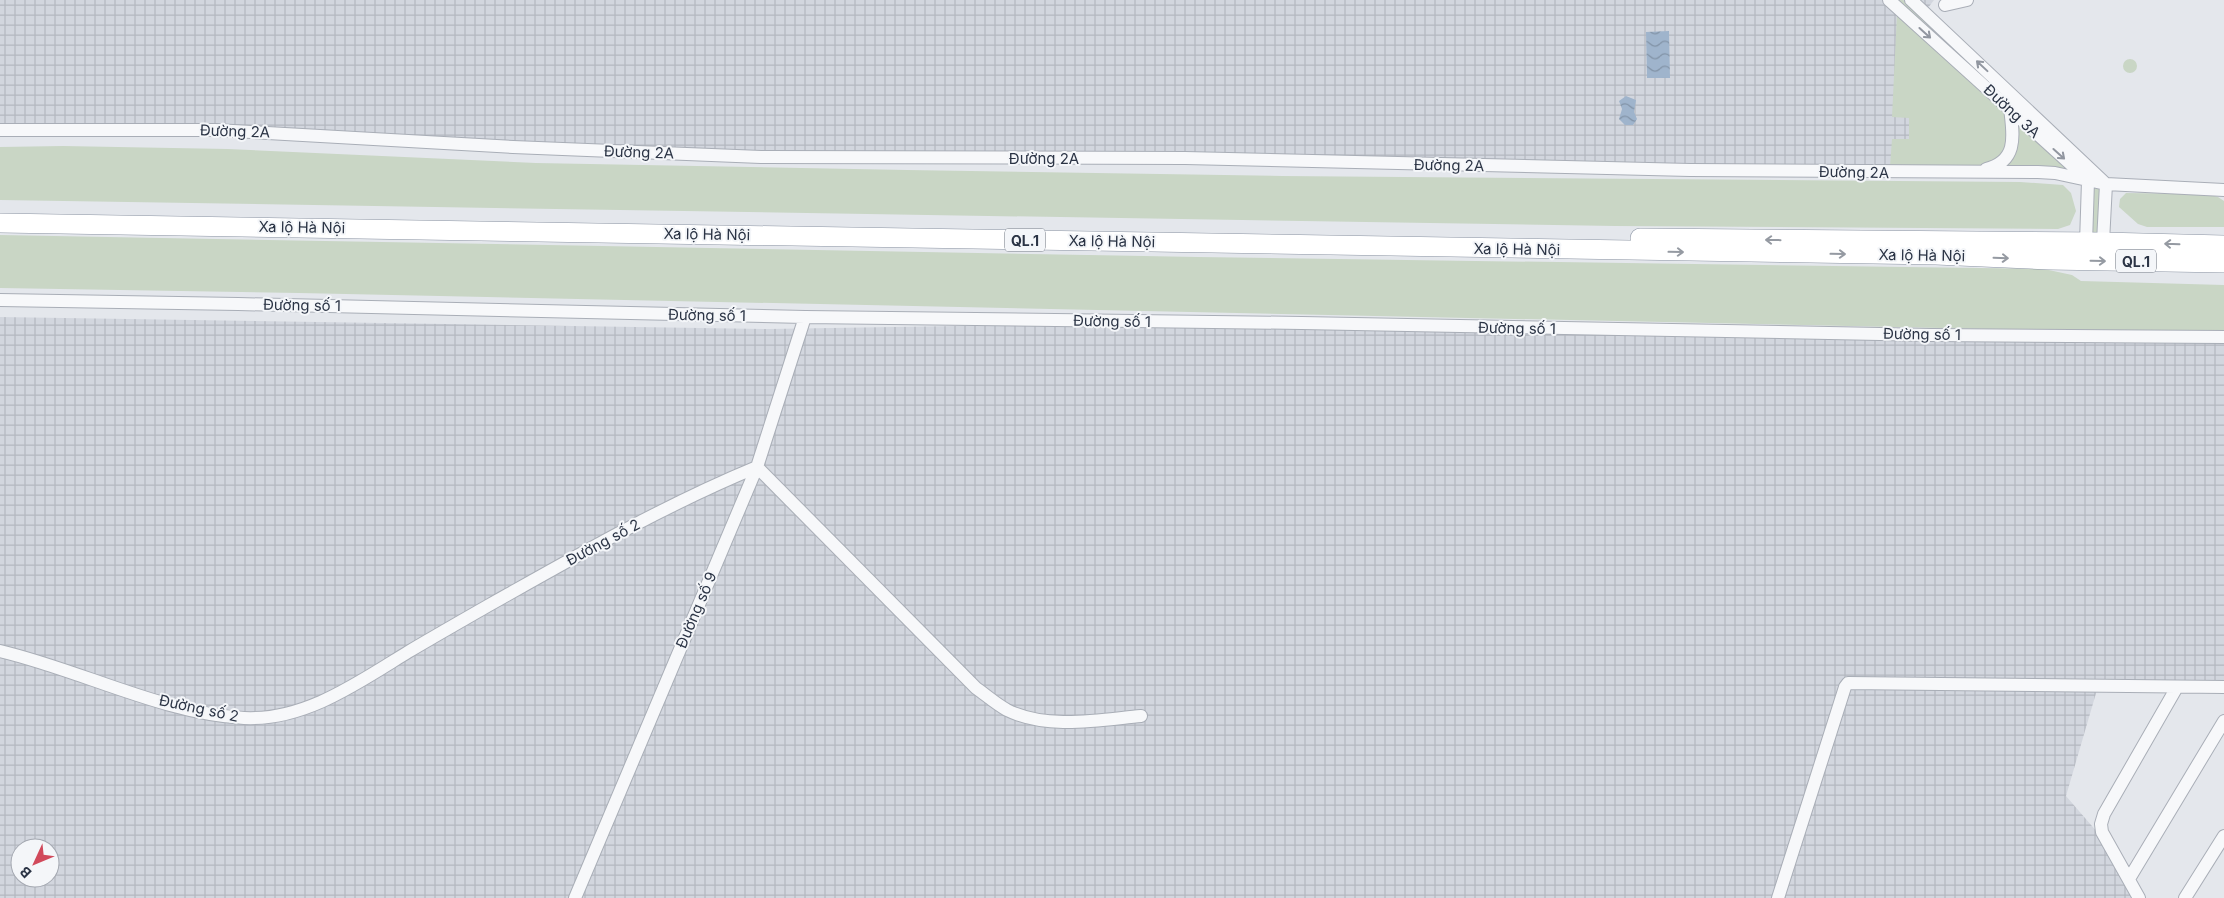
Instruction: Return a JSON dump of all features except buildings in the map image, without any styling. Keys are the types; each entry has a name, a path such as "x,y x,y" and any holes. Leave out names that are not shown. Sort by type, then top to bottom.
{"highway":[{"name":"Xa lộ Hà Nội","path":"0,210 1653,238 2094,242 2223,254"},
{"name":"Xa lộ Hà Nội","path":"0,223 1936,255 2049,260 2223,254"}],"street":[{"name":"Đường 3A","path":"1889,0 2010,108 2088,181"},
{"name":"Đường 3A","path":"1911,0 2106,184"},
{"path":"1946,5 1967,0"},
{"path":"1974,173 1998,165 2007,156 2013,133 2010,108"},
{"name":"Đường 2A","path":"0,130 215,130 513,148 761,157 1186,158 1680,170 2055,173 2106,184"},
{"path":"2088,181 2094,242"},
{"path":"2094,242 2106,184 2224,190"},
{"name":"Đường số 1","path":"0,300 805,318 1302,323 1930,335 2224,337"},
{"name":"Đường số 9","path":"575,898 757,466 805,318"},
{"path":"757,466 976,688 995,702 1009,711 1032,718 1063,722 1141,716"},
{"name":"Đường số 2","path":"0,651 152,698 212,714 247,718 300,710 351,687 438,634 605,540 716,484 757,466"},
{"path":"1778,898 1842,696 1848,683 2224,687"},
{"path":"2139,898 2102,832 2101,824 2104,814 2177,687"},
{"path":"2129,879 2224,722"},
{"path":"2185,898 2224,836"}],"shaded area":[{"path":"0,0 1934,0 1928,8 1982,167 817,154 0,124"},
{"path":"0,317 769,329 1089,324 2224,340 2224,684 2099,683 2066,796 2098,833 2136,898 0,898"}],"green space":[{"path":"1897,0 1903,0 2004,96"},
{"path":"1897,14 2007,113 2010,133 2004,155 1982,167 1890,167 1892,139 1909,139 1909,118 1892,117"},
{"path":"2130,59 2135,61 2137,66 2135,71 2130,73 2125,71 2123,66 2125,61"},
{"path":"2014,119 2070,171 2001,167"},
{"path":"63,146 228,149 536,163 907,170 1282,176 2020,182 2063,185 2071,193 2076,211 2070,225 2058,229 1615,226 0,200 0,147"},
{"path":"2093,185 2100,186 2098,237 2091,237"},
{"path":"2126,193 2207,194 2218,197 2224,201 2224,227 2147,227 2138,224 2119,207 2120,199"},
{"path":"0,235 1198,257 2044,269 2072,275 2081,281 2224,285 2224,334 0,288"}],"water":[{"path":"1669,31 1670,78 1647,78 1646,32"},
{"path":"1626,96 1636,100 1634,112 1637,119 1633,125 1625,125 1619,119 1622,109 1619,101"}]}
